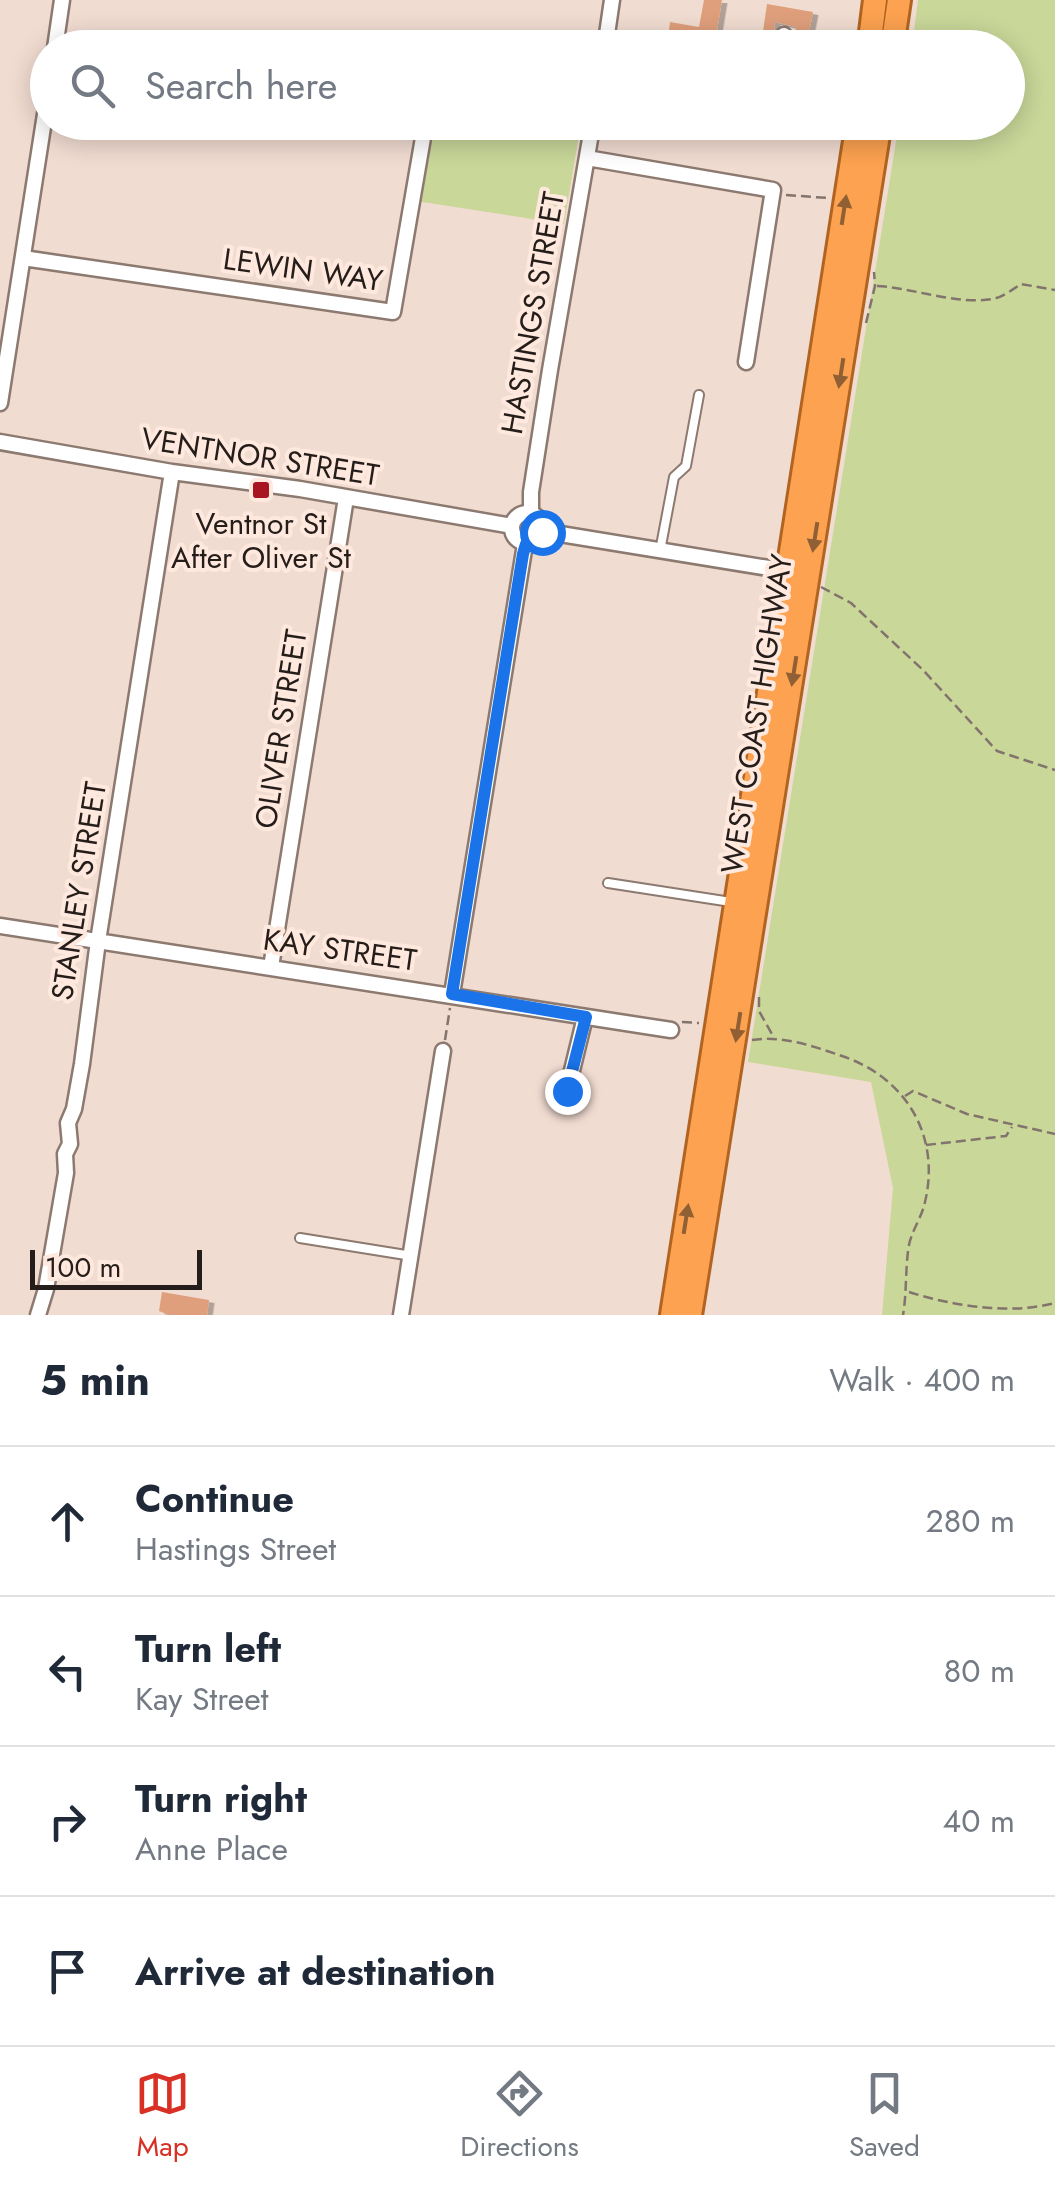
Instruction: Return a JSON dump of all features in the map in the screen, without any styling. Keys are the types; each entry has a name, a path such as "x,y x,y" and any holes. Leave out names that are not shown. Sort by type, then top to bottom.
{"highway":[{"path":"871,30 875,0"},
{"path":"895,30 899,0"},
{"name":"WEST COAST HIGHWAY","path":"672,1315 806,578 830,298 855,140"},
{"name":"WEST COAST HIGHWAY","path":"690,1315 736,972 735,903 865,282 878,140"},
{"path":"830,298 844,276 865,282"}],"street":[{"path":"58,30 62,0"},
{"path":"608,30 612,0"},
{"path":"0,403 41,140"},
{"name":"LEWIN WAY","path":"24,258 392,312 423,140"},
{"name":"HASTINGS STREET","path":"531,514 550,370 590,140"},
{"path":"587,158 773,190 746,362"},
{"name":"VENTNOR STREET","path":"0,442 512,526"},
{"name":"STANLEY STREET","path":"38,1315 66,1173 68,1124 82,1064 172,472"},
{"name":"OLIVER STREET","path":"271,968 346,498"},
{"path":"531,514 541,521 542,532 526,544 516,539 512,526 520,515 531,514"},
{"path":"542,532 806,578"},
{"path":"452,994 526,544"},
{"name":"KAY STREET","path":"0,926 671,1030"},
{"path":"567,1091 586,1017"},
{"path":"401,1315 443,1051"}],"lane":[{"path":"660,551 674,477 686,466 698,395"},
{"path":"608,883 735,903"},
{"path":"300,1238 412,1256"}],"path":[{"path":"773,193 832,198"},
{"path":"865,282 947,297 994,300 1021,284 1055,290"},
{"path":"806,578 851,603 923,670 997,751 1055,770"},
{"path":"443,1051 452,994"},
{"path":"773,1036 864,1063 882,1073 920,1126 926,1145 928,1186 925,1205 910,1239 903,1315"},
{"path":"903,1098 913,1091 968,1114 1055,1134"},
{"path":"926,1145 1006,1136 1013,1125"},
{"path":"907,1291 943,1303 1033,1309 1055,1302"}],"green space":[{"path":"918,0 1055,0 1055,1315 882,1315 893,1188 871,1082 748,1062 896,140 1025,140 1025,30 914,30"},
{"path":"426,140 578,140 564,224 416,201"}],"building":[{"path":"704,0 722,0 717,30 669,30 670,22 699,27"},
{"path":"767,4 813,12 809,30 795,30 775,22 774,30 763,30"},
{"path":"162,1292 209,1300 207,1315 169,1315 159,1311"}],"place":[{"name":"Ventnor St After Oliver St","path":"261,490"}],"route":[{"path":"542,532 526,544 523,554 452,994 586,1017 567,1091"}]}
